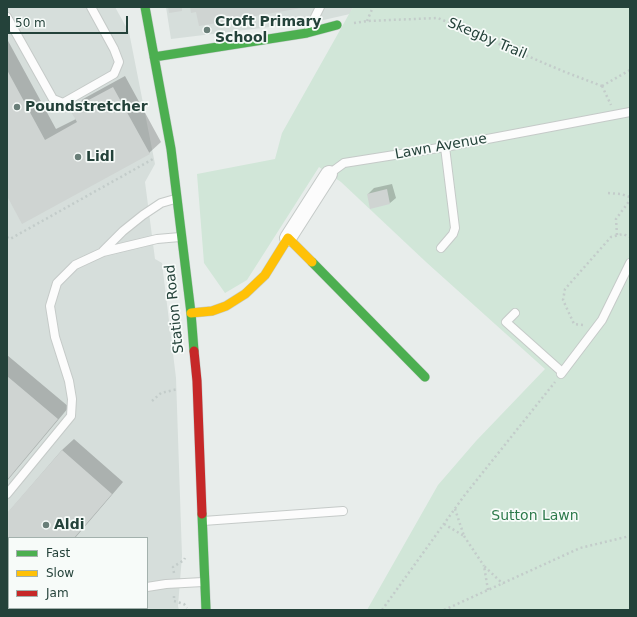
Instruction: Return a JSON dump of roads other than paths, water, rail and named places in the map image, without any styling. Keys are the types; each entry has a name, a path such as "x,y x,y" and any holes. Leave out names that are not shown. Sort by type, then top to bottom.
{"street":[{"name":"Station Road","path":"146,7 171,149 191,313 197,381 206,610"},
{"path":"154,57 307,33 337,25"},
{"name":"Lawn Avenue","path":"191,313 212,311 226,306 245,294 265,275 329,174"},
{"path":"288,238 425,377"}],"lane":[{"path":"7,17 53,100 63,103 114,74 119,62 114,49 91,7"},
{"path":"307,33 320,7"},
{"name":"Lawn Avenue","path":"329,174 344,163 445,147 630,112"},
{"path":"441,248 454,234 455,228 445,147"},
{"path":"103,252 123,231 143,215 161,203 177,198"},
{"path":"7,494 72,416 72,399 69,381 55,337 50,306 57,283 75,265 103,252 157,239 181,236"},
{"path":"515,313 506,322 562,373 602,320 630,263"},
{"path":"202,521 343,511"},
{"path":"148,588 204,582"}],"place":[{"name":"Croft Primary School","path":"207,30"},
{"name":"Poundstretcher","path":"17,107"},
{"name":"Lidl","path":"78,157"},
{"name":"Aldi","path":"46,525"}],"park label":[{"name":"Sutton Lawn","path":"535,516"}]}
